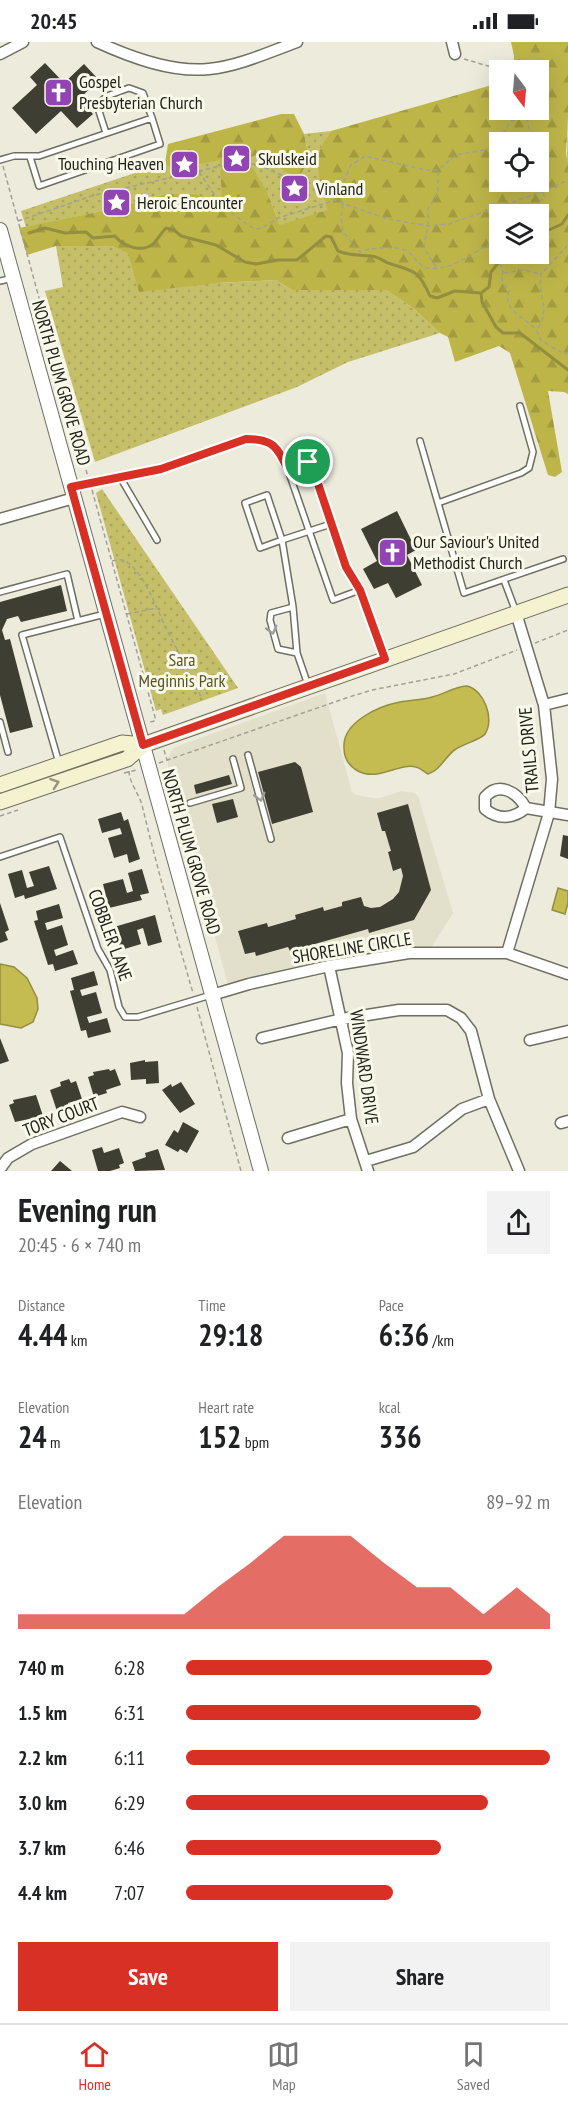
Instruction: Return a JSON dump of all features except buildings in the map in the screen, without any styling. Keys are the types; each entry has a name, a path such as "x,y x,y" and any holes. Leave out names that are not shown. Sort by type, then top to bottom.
{"main road":[{"path":"0,802 128,759 143,745 568,595"},
{"path":"0,785 122,743 143,745"}],"street":[{"path":"0,54 23,42"},
{"path":"98,42 125,55 165,66 208,69 248,60 297,42"},
{"path":"452,42 455,54"},
{"name":"NORTH PLUM GROVE ROAD","path":"0,230 7,279 73,492 261,1171"},
{"path":"0,519 73,492"},
{"name":"TRAILS DRIVE","path":"507,953 549,813 552,779 544,705 516,614"},
{"path":"544,705 568,699"},
{"path":"526,808 568,815"},
{"name":"SHORELINE CIRCLE","path":"212,995 329,966 409,953 507,953 568,974"},
{"name":"WINDWARD DRIVE","path":"329,966 348,1053 347,1083 351,1119 367,1166"},
{"path":"262,1038 342,1019 399,1010 447,1010 461,1018 471,1030 489,1099 517,1170"},
{"path":"530,1040 568,1031"},
{"path":"367,1166 413,1146 462,1109 489,1099"},
{"name":"TORY COURT","path":"0,1169 8,1158 32,1144 122,1112 140,1117"},
{"path":"288,1138 351,1119"}],"lane":[{"path":"30,157 39,186 160,144 143,93 129,88 107,96 97,105 106,133"},
{"path":"0,160 14,156 30,157 152,118"},
{"path":"438,502 521,473 529,468 533,452 520,406"},
{"path":"73,492 90,483 161,469 246,439 260,439 272,444 280,452 333,600 360,590"},
{"path":"420,441 464,593 562,559"},
{"path":"288,470 308,462 312,466 346,567 360,590 385,659"},
{"path":"120,477 156,540"},
{"path":"308,686 297,653 293,607 282,540 267,495 245,503 260,548 282,540 331,524"},
{"path":"0,592 67,574 78,621"},
{"path":"504,580 516,614"},
{"path":"293,607 271,613 270,620 278,649 297,653"},
{"path":"60,765 22,635 106,614"},
{"path":"0,722 8,752"},
{"path":"248,755 271,839"},
{"path":"190,803 241,788 233,759"},
{"name":"COBBLER LANE","path":"0,857 60,837 98,949 110,970 119,1007 125,1017 138,1017 212,995"}],"path":[{"path":"455,54 489,66"},
{"path":"198,172 223,207 256,229 278,218 336,200 351,165 364,156 426,170 438,170 456,155 495,145 511,122 517,120"},
{"path":"0,160 155,717"},
{"path":"18,221 95,195 234,163 257,165 343,203 387,219 428,226 449,224 541,192"},
{"path":"436,267 424,245 428,226 428,209 438,194 438,170"},
{"path":"549,189 568,180"},
{"path":"343,203 341,217 343,233 348,236 356,250 361,252 366,249 400,248 408,251 423,266 436,267 456,264 487,245 503,269 502,281 508,291 507,297 514,314 525,319 537,329 540,339 561,353 568,354"},
{"path":"537,329 545,309 542,300 541,274 568,245"},
{"path":"504,273 524,270 541,274"},
{"path":"112,561 127,562 141,579 158,608 165,627 202,699"},
{"path":"127,615 158,608"},
{"path":"168,761 349,697 372,690 453,674 568,630"},
{"path":"128,773 140,797 149,840 241,1171"}],"shaded area":[{"path":"467,686 483,699 488,713 488,728 483,736 452,752 432,772 428,774 410,766 366,774 355,769 348,761 344,752 345,739 349,730 363,717 391,704 437,696"},
{"path":"325,693 352,792 373,798 401,791 418,796 453,913 429,951 229,988 168,767 168,758 174,748 181,745"},
{"path":"558,888 568,891 565,914 552,910"},
{"path":"0,964 14,967 27,978 37,998 38,1009 33,1022 21,1028 0,1024"}],"green space":[{"path":"511,42 568,42 566,153 568,165 568,394 548,391 562,472 555,477 548,475 510,353 499,346 455,362 448,337 440,333 413,308 386,290 292,290 276,280 218,283 139,292 128,253 112,246 56,246 27,255 19,228 112,209 168,193 197,194 217,204 222,202 220,160 173,169 165,163 168,144 281,114 294,114 304,134 309,157 299,180 274,165 266,152 247,158 268,194 280,225 327,210 318,163 321,147 331,131 489,86 489,120 549,120 549,60 514,60"},
{"path":"568,117 568,187 549,190 549,173 567,158"},
{"path":"331,131 321,147 320,185 489,183 489,192 530,192 280,225 268,194 222,202 217,205 197,194 168,193 112,209 26,227 21,211 165,163 246,157 266,152 274,165 299,180 309,157 304,134"},
{"path":"56,246 112,246 218,283 276,280 292,290 386,290 413,308 440,333 348,362 297,387 95,462 45,291 63,287"},
{"name":"Sara Meginnis Park","path":"102,489 238,688 163,715 161,709 156,711 96,493"}],"waterway":[{"path":"549,230 562,224 568,215"},
{"path":"29,233 45,228 65,233 86,232 93,238 115,236 128,246 144,248 154,243 166,228 174,230 181,236 216,245 245,262 256,264 278,260 297,260 326,236 331,237 338,251 351,255 375,257 415,273 430,296 437,298 455,291 481,293 489,287 491,272 497,264"},
{"path":"481,293 482,302 496,327 503,333 520,333 568,370"}],"place":[{"name":"Gospel Presbyterian Church","path":"58,92"},
{"name":"Skulskeid","path":"237,159"},
{"name":"Touching Heaven","path":"185,164"},
{"name":"Vinland","path":"295,189"},
{"name":"Heroic Encounter","path":"116,203"},
{"name":"Our Saviour's United Methodist Church","path":"392,552"}],"route":[{"path":"246,439 260,439 272,444 280,452 288,470 308,462 312,466 346,567 360,590 385,659 143,745 71,487 161,469 246,439"}]}
